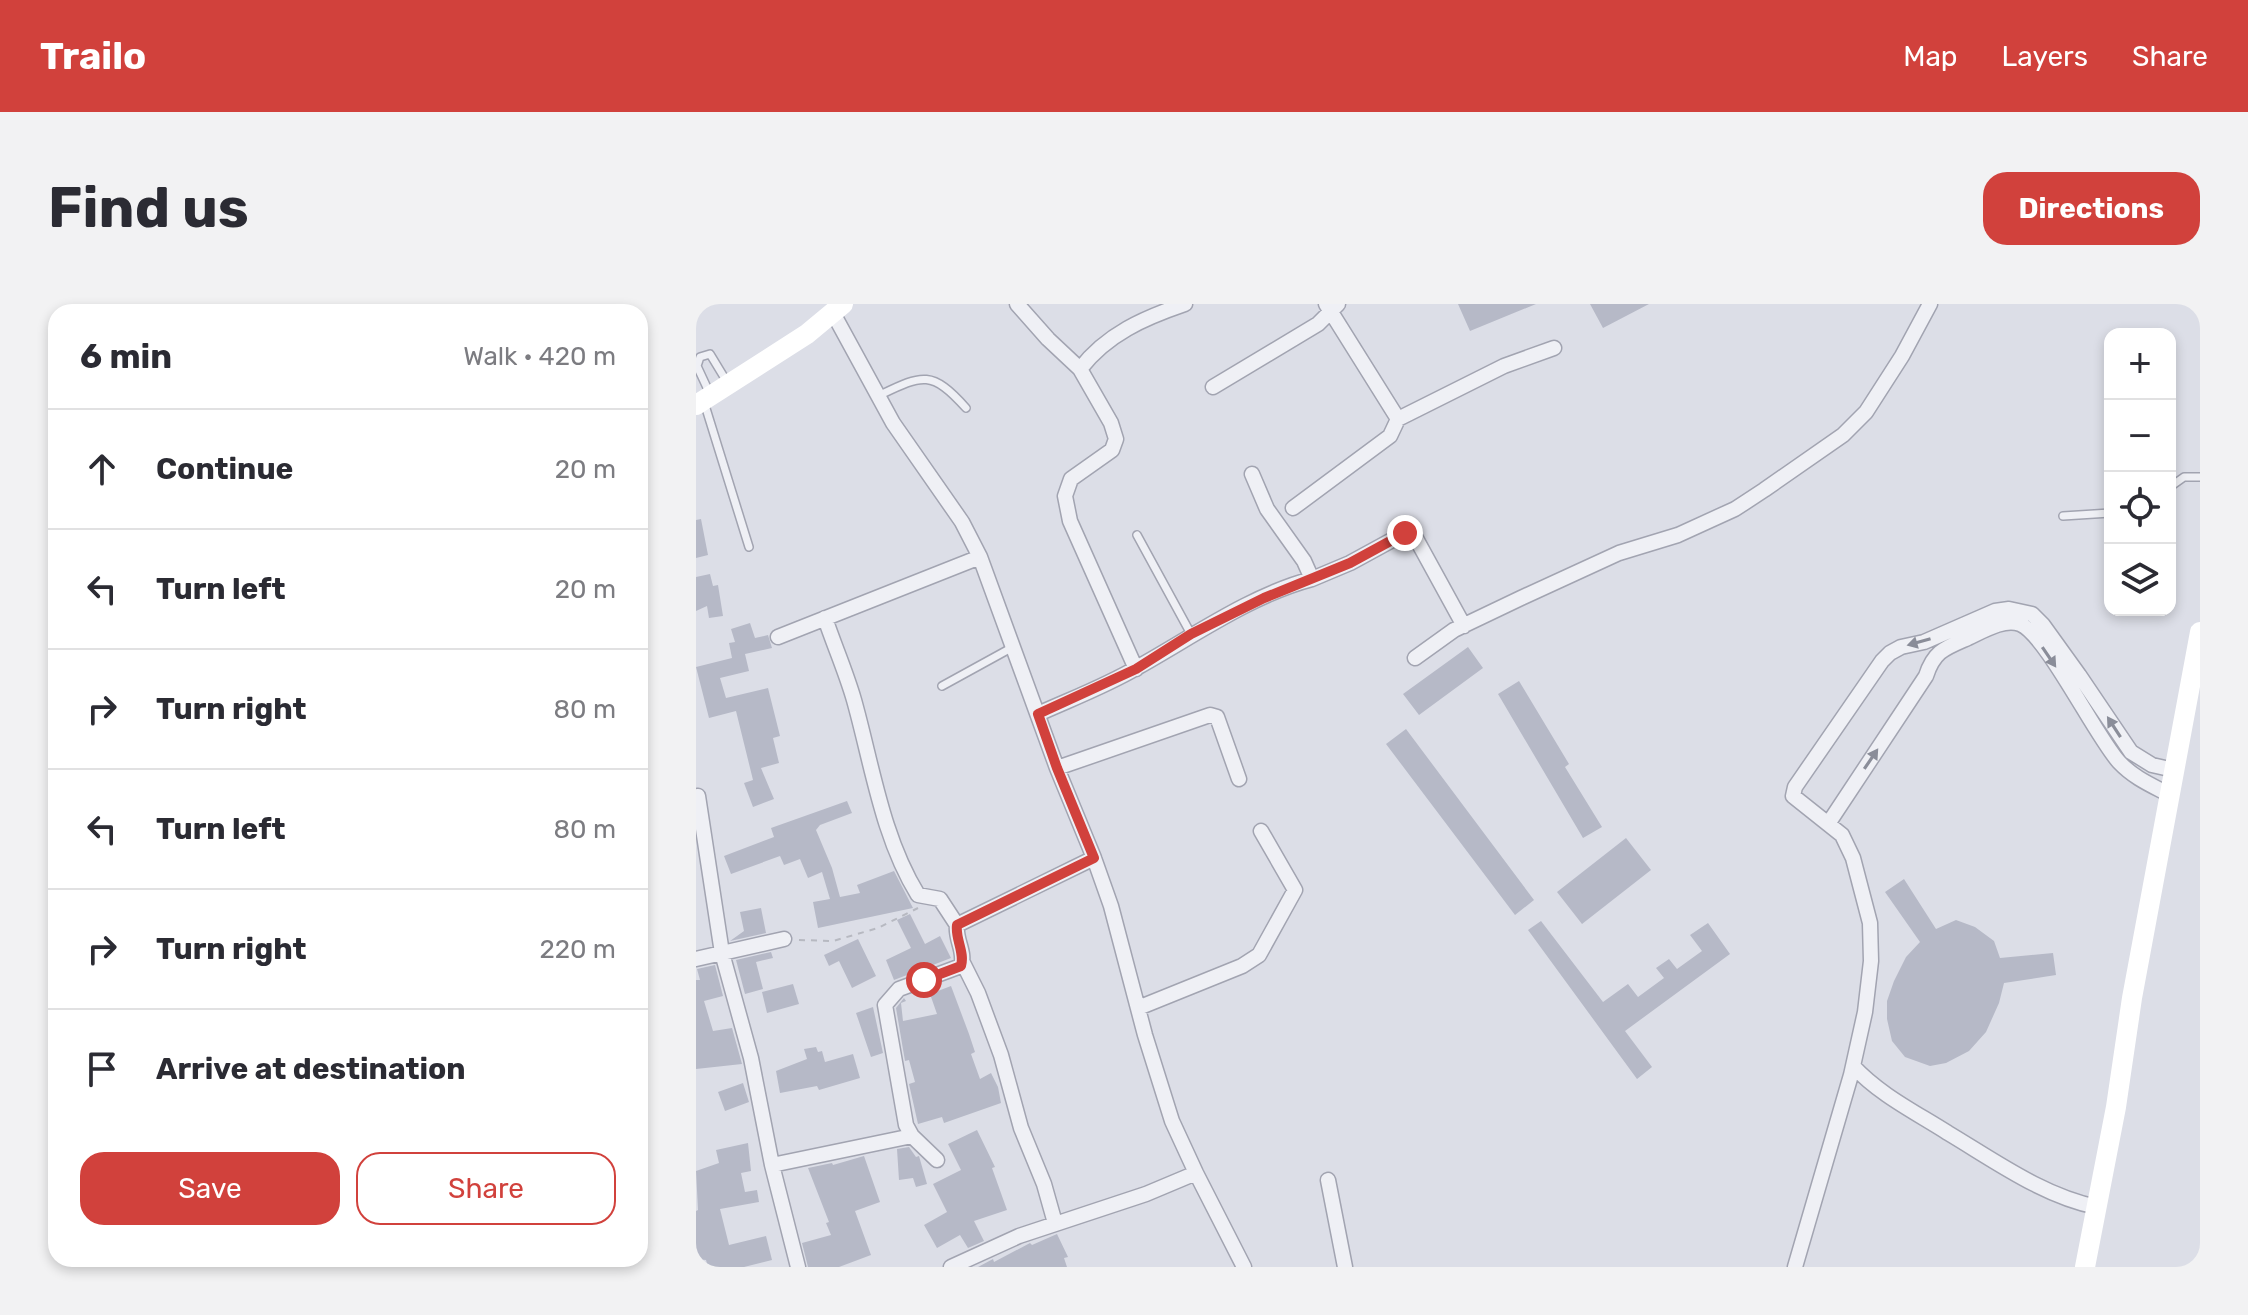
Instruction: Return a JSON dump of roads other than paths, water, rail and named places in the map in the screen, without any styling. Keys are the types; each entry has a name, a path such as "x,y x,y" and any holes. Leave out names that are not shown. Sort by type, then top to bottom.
{"street":[{"path":"1017,304 1080,369 1111,423 1116,439 1112,450 1071,479 1065,496 1075,532 1136,669"},
{"path":"1080,369 1113,335 1185,304"},
{"path":"1415,658 1464,626 1583,569 1735,509 1764,490 1843,435 1866,412 1902,356 1930,304"},
{"path":"1213,387 1318,324 1331,306 1398,419"},
{"path":"704,400 729,385 829,310 893,423 962,522 980,557 1111,906 1172,1121 1244,1267"},
{"path":"1293,508 1390,436 1398,419 1504,366 1554,348"},
{"path":"1252,474 1267,509 1304,561 1312,579"},
{"path":"1038,714 1136,669 1191,634 1275,593 1367,555 1405,533 1413,533 1464,626"},
{"path":"778,637 980,557"},
{"path":"1795,1267 1853,1066 1871,961 1870,923 1853,858 1842,835 1793,796 1795,787 1890,653 1910,644 1924,642 1995,611 2009,609 2032,614 2043,625 2131,752 2152,765 2174,770"},
{"path":"825,618 854,698 866,752 909,881 918,895 940,899 957,925 963,963 978,993 1001,1055 1021,1128 1044,1184 1055,1223"},
{"path":"1828,824 1926,676 1934,656 1947,647 1998,625 2017,623 2027,628 2043,647 2117,760 2134,778 2170,795"},
{"path":"2085,1267 2174,770 2194,696 2200,632"},
{"path":"1057,768 1210,715 1217,717 1239,779"},
{"path":"698,796 722,953 751,1058 772,1165 798,1267"},
{"path":"1138,1008 1242,966 1259,955 1270,940 1295,890 1261,831"},
{"path":"957,925 1094,858"},
{"path":"696,959 784,939"},
{"path":"937,1160 912,1136 906,1125 899,1099 885,1005 899,989 959,968 963,963"},
{"path":"1853,1066 1872,1086 2047,1191 2097,1207"},
{"path":"1847,1089 1872,1086"},
{"path":"772,1165 912,1136"},
{"path":"951,1267 1055,1223 1146,1194 1196,1173"},
{"path":"1328,1180 1345,1267"}],"lane":[{"path":"729,385 710,354 698,357 704,400 749,547"},
{"path":"878,396 914,379 935,380 950,390 966,408"},
{"path":"2176,483 2184,477 2200,477"},
{"path":"2063,516 2104,513"},
{"path":"1137,535 1191,634"},
{"path":"942,686 1013,647"}]}
